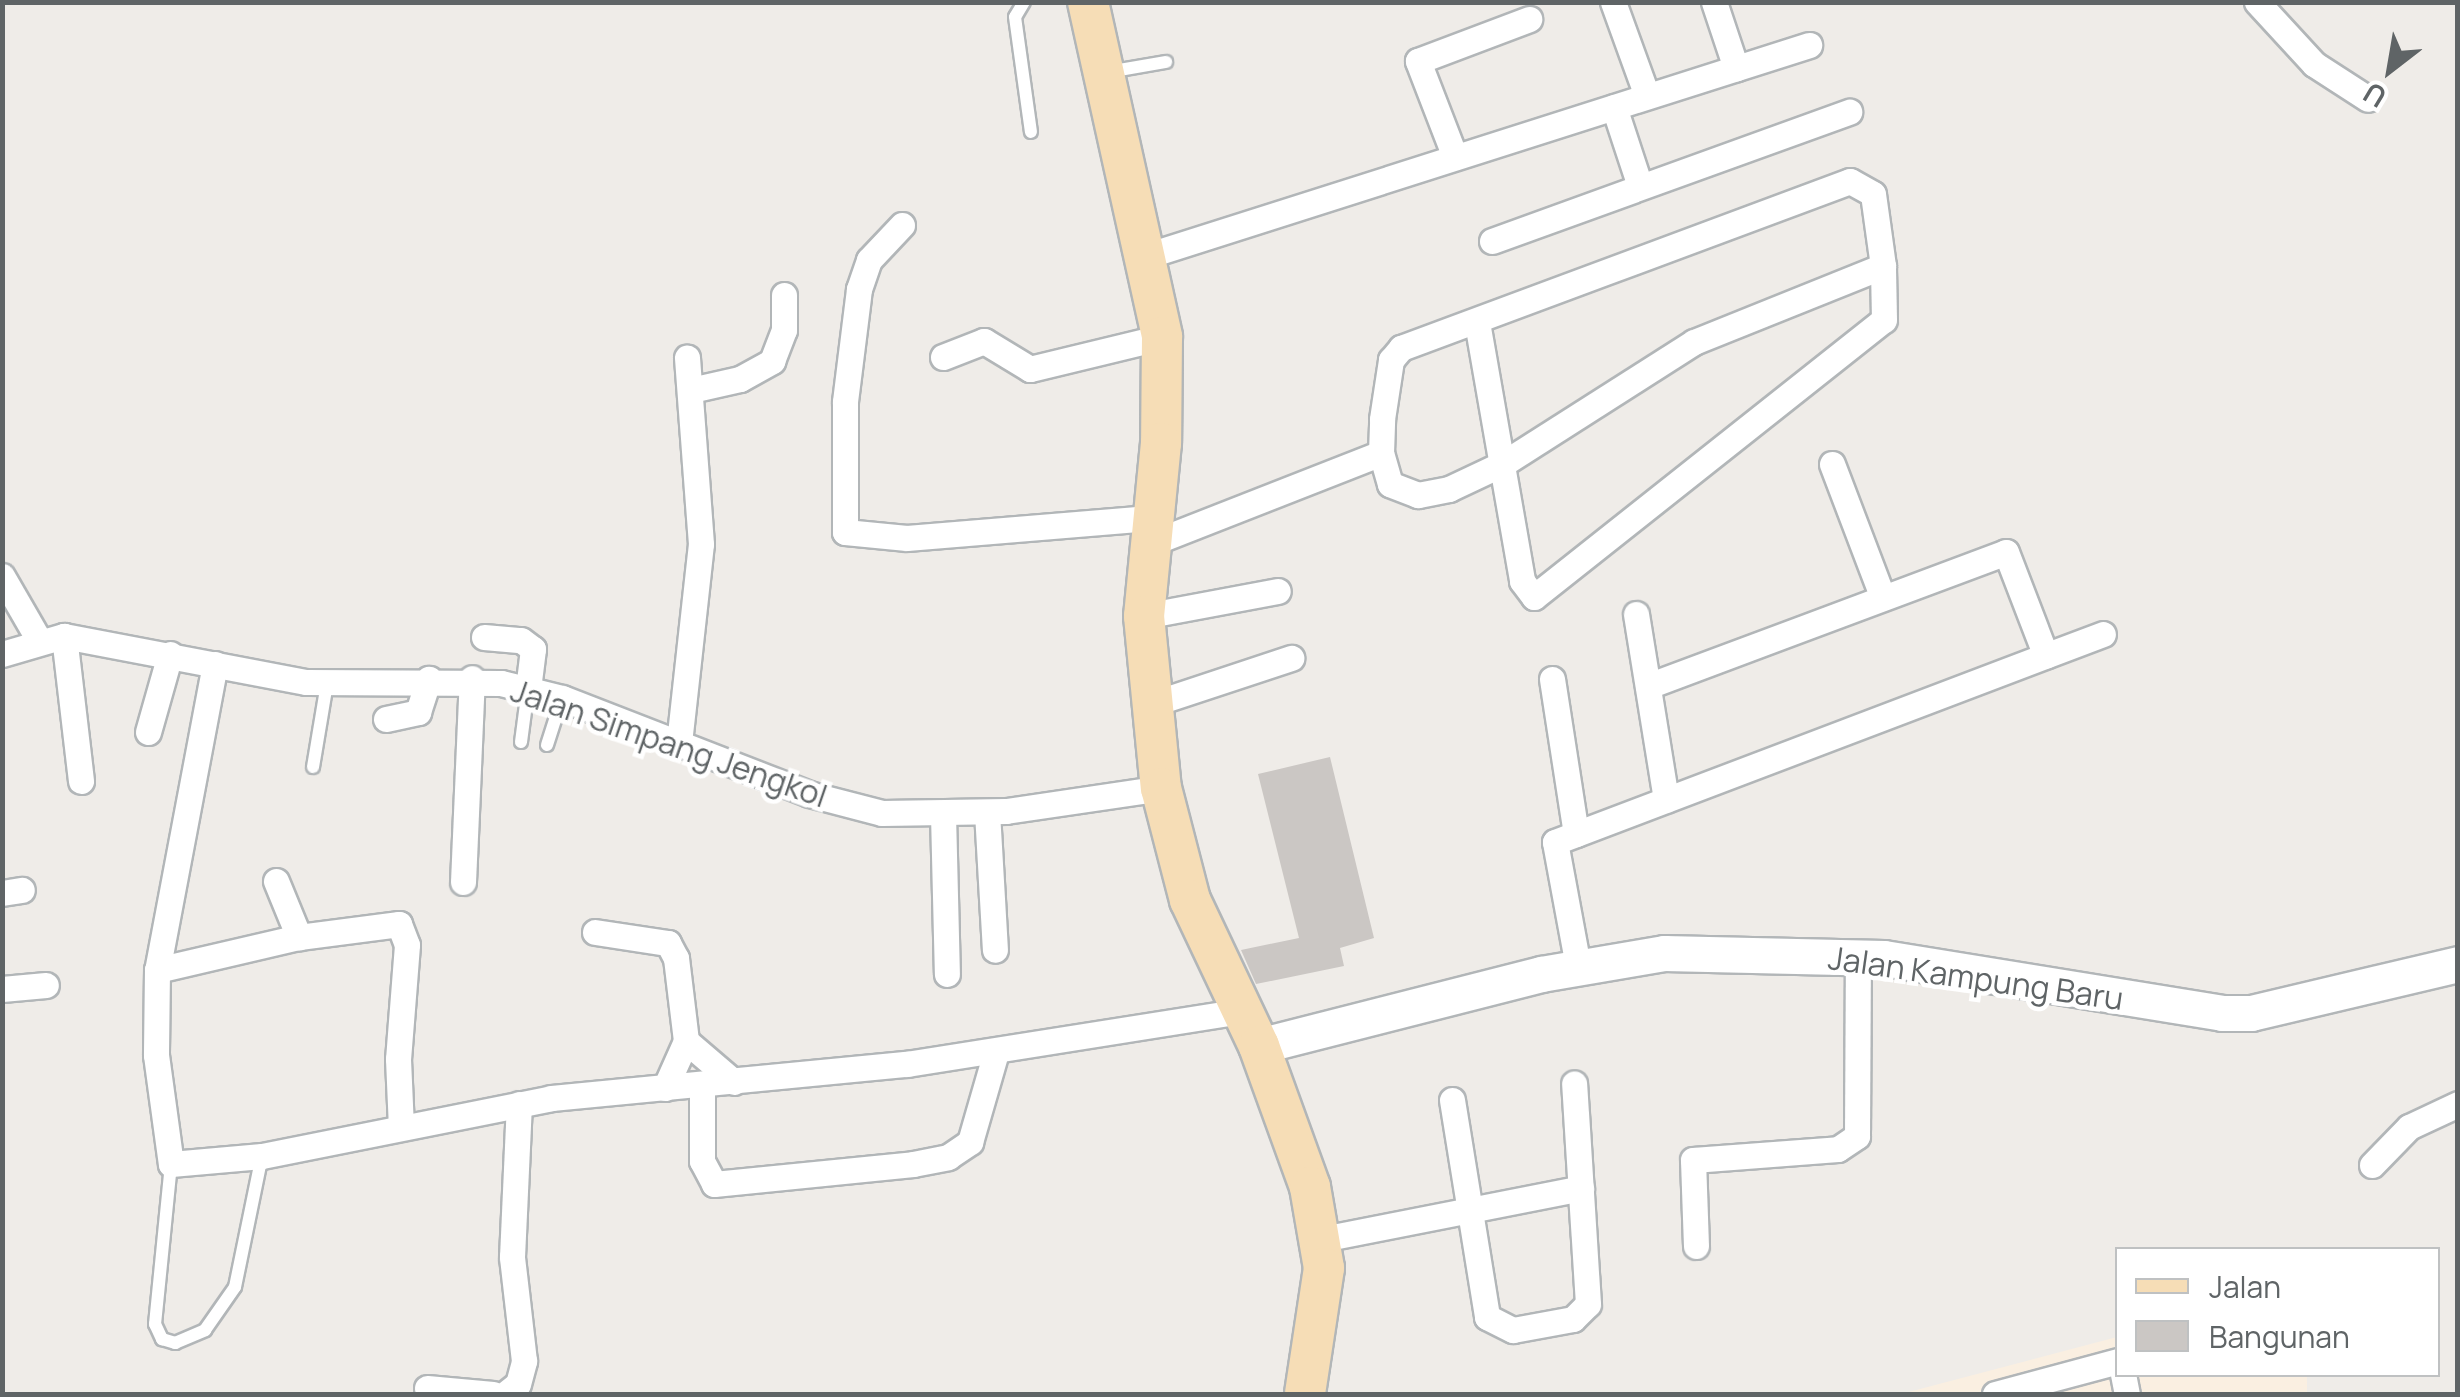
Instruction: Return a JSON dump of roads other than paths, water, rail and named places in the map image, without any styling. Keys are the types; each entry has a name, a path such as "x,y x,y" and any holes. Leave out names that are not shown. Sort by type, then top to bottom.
{"main road":[{"path":"1088,2 1100,73 1162,337 1163,416 1144,616 1149,705 1160,788 1190,900 1251,1028 1301,1154 1322,1238 1321,1315 1305,1394"}],"street":[{"path":"1613,2 1647,96"},
{"path":"1714,2 1736,68"},
{"path":"2257,2 2314,64 2368,99"},
{"path":"1455,157 1418,61 1529,19"},
{"path":"1146,256 1809,44"},
{"path":"1614,107 1640,186"},
{"path":"1492,241 1850,112"},
{"path":"1478,322 1504,463 1522,581 1534,597 1884,320 1889,310 1883,266 1873,194 1850,181 1397,351 1388,373 1381,453 1390,484 1418,495 1449,489 1504,463 1694,342 1883,266"},
{"path":"902,225 868,260 859,289 845,402 845,532 908,538 1151,531 1381,453"},
{"path":"691,390 740,379 772,361 784,330 784,294"},
{"path":"943,357 984,341 1030,368 1162,337"},
{"path":"679,743 695,642 701,544 688,358"},
{"path":"1832,464 1883,598"},
{"path":"1648,686 2006,552 2046,656"},
{"path":"2,576 52,638 81,781"},
{"path":"1144,616 1278,591"},
{"path":"1636,614 1666,800"},
{"path":"1578,966 1555,842 2103,634"},
{"path":"484,637 521,640 532,648 528,689"},
{"path":"2,654 52,638"},
{"name":"Jalan Simpang Jengkol","path":"52,638 170,654 326,683 472,678 528,689 562,698 855,808 943,814 987,812 1160,788"},
{"path":"148,732 170,654"},
{"path":"1149,705 1291,658"},
{"path":"215,664 157,970 156,1055 171,1164 262,1156 519,1104 1251,1028"},
{"path":"463,882 472,678"},
{"path":"386,719 418,712 429,679"},
{"path":"1552,679 1576,834"},
{"path":"987,812 995,950"},
{"path":"943,814 946,974"},
{"path":"276,881 299,937"},
{"path":"157,970 299,937 388,923 404,929 401,1127"},
{"path":"596,932 671,946 686,1041 665,1088"},
{"name":"Jalan Kampung Baru","path":"1251,1028 1664,953 1858,956 2222,1013 2252,1013 2458,964"},
{"path":"1696,1246 1693,1160 1838,1150 1857,1136 1858,956"},
{"path":"2,989 46,984"},
{"path":"686,1041 734,1082"},
{"path":"702,1086 702,1161 714,1184 913,1164 948,1157 970,1142 996,1052"},
{"path":"1452,1100 1466,1206 1490,1322 1512,1330 1558,1323 1584,1314 1588,1304 1574,1083"},
{"path":"505,1394 523,1371 521,1290 512,1257 518,1194 519,1104"},
{"path":"2372,1165 2408,1128 2458,1104"},
{"path":"1322,1238 1466,1206 1581,1188"},
{"path":"1995,1394 2115,1362"},
{"path":"427,1388 493,1394"}],"lane":[{"path":"1024,2 1015,17 1032,132"},
{"path":"1100,73 1166,62"},
{"path":"312,767 326,683"},
{"path":"522,742 528,689"},
{"path":"546,745 562,698"},
{"path":"171,1164 155,1324 162,1340 175,1343 204,1330 235,1287 262,1156"}]}
